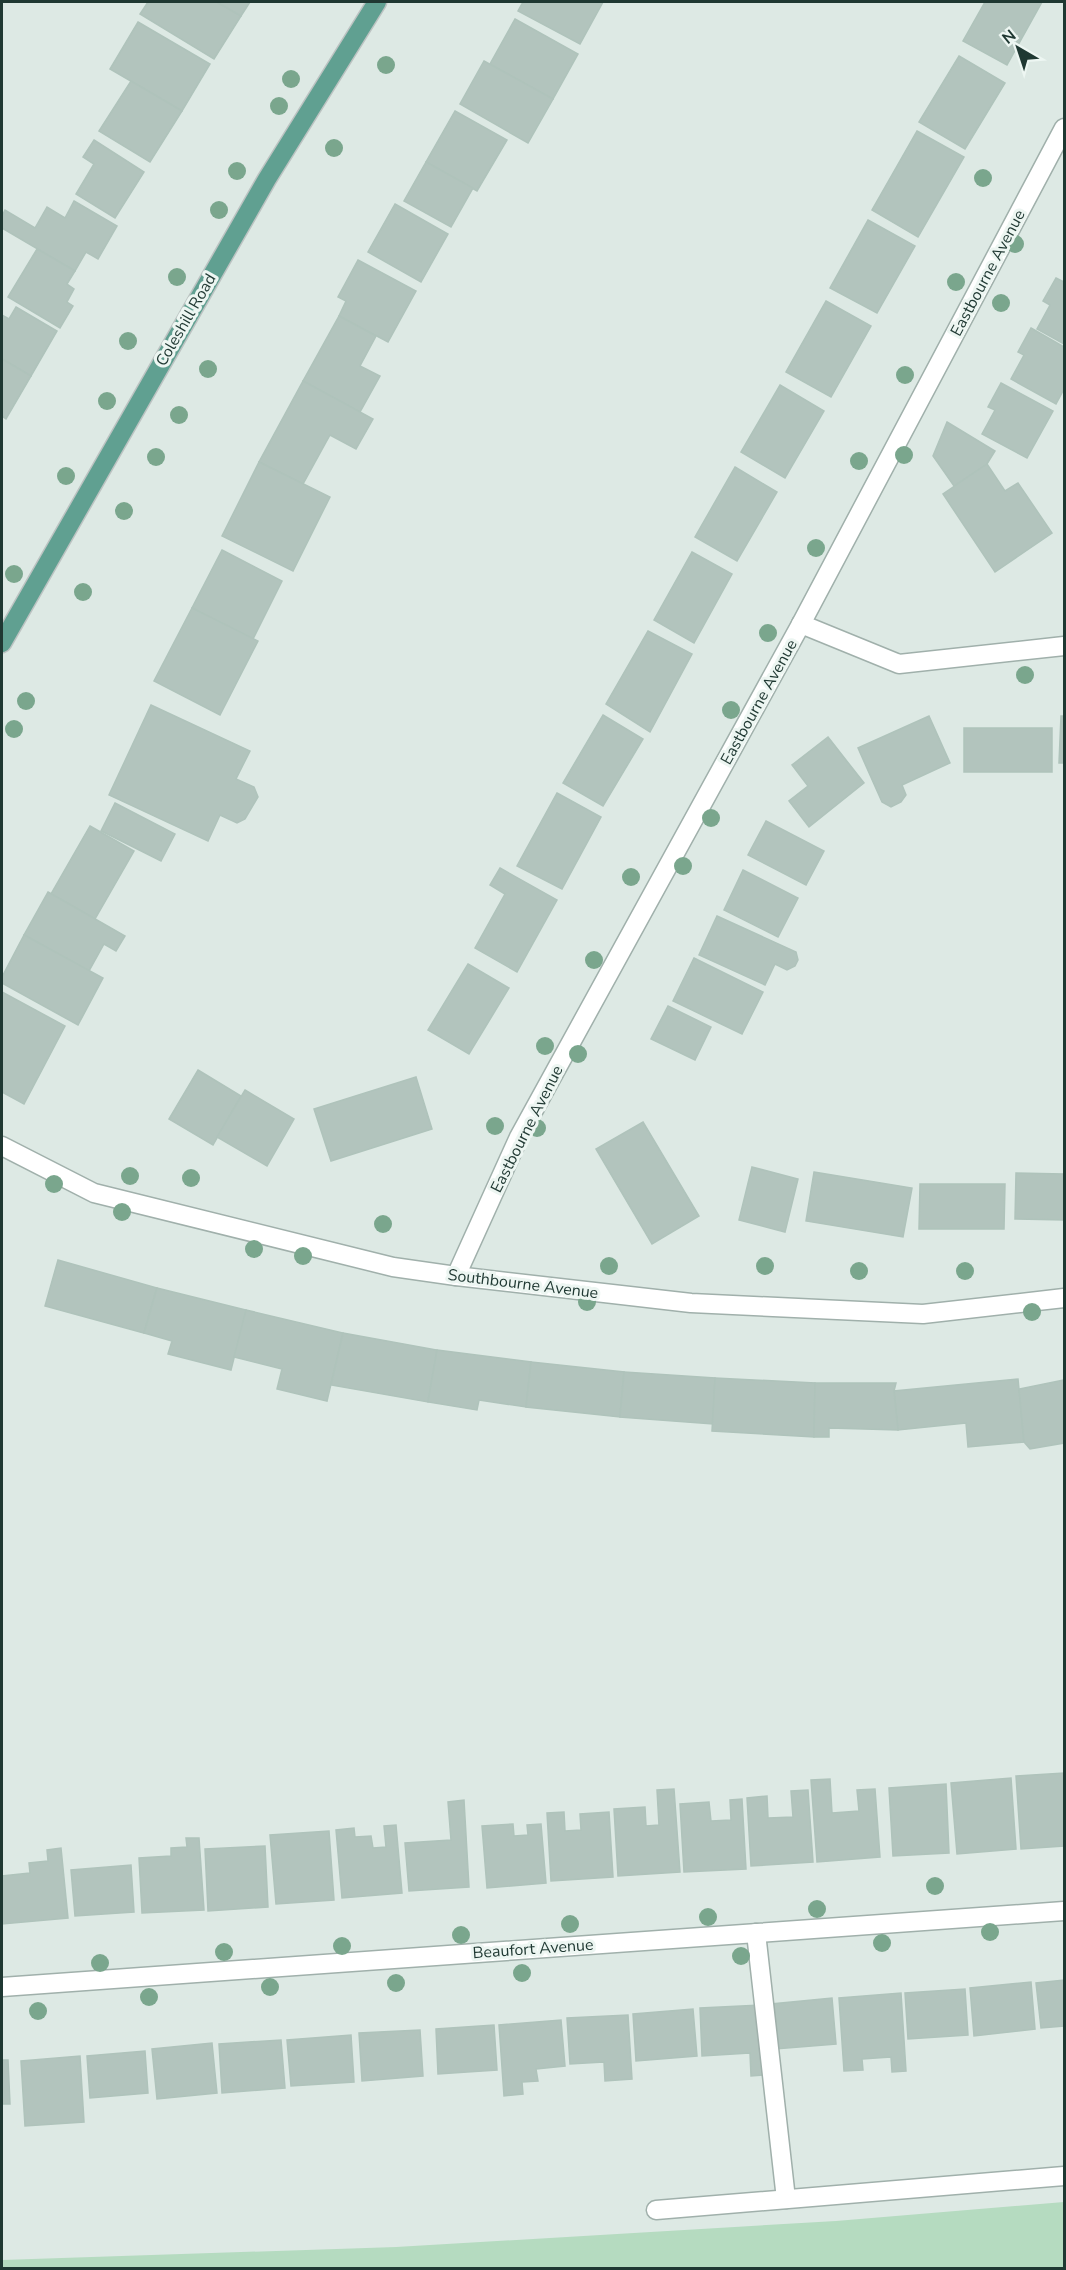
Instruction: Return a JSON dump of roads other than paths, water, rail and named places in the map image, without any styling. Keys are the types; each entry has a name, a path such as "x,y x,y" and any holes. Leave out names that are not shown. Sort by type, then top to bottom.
{"main road":[{"name":"Coleshill Road","path":"2,643 267,179 377,2"}],"street":[{"name":"Eastbourne Avenue","path":"456,1276 519,1137 801,624 1065,128"},
{"path":"801,624 899,664 1065,646"},
{"name":"Southbourne Avenue","path":"2,1146 94,1193 393,1267 691,1304 922,1314 1065,1298"},
{"name":"Beaufort Avenue","path":"2,1987 1065,1911"},
{"path":"756,1933 786,2199"},
{"path":"657,2210 1065,2176"}]}
